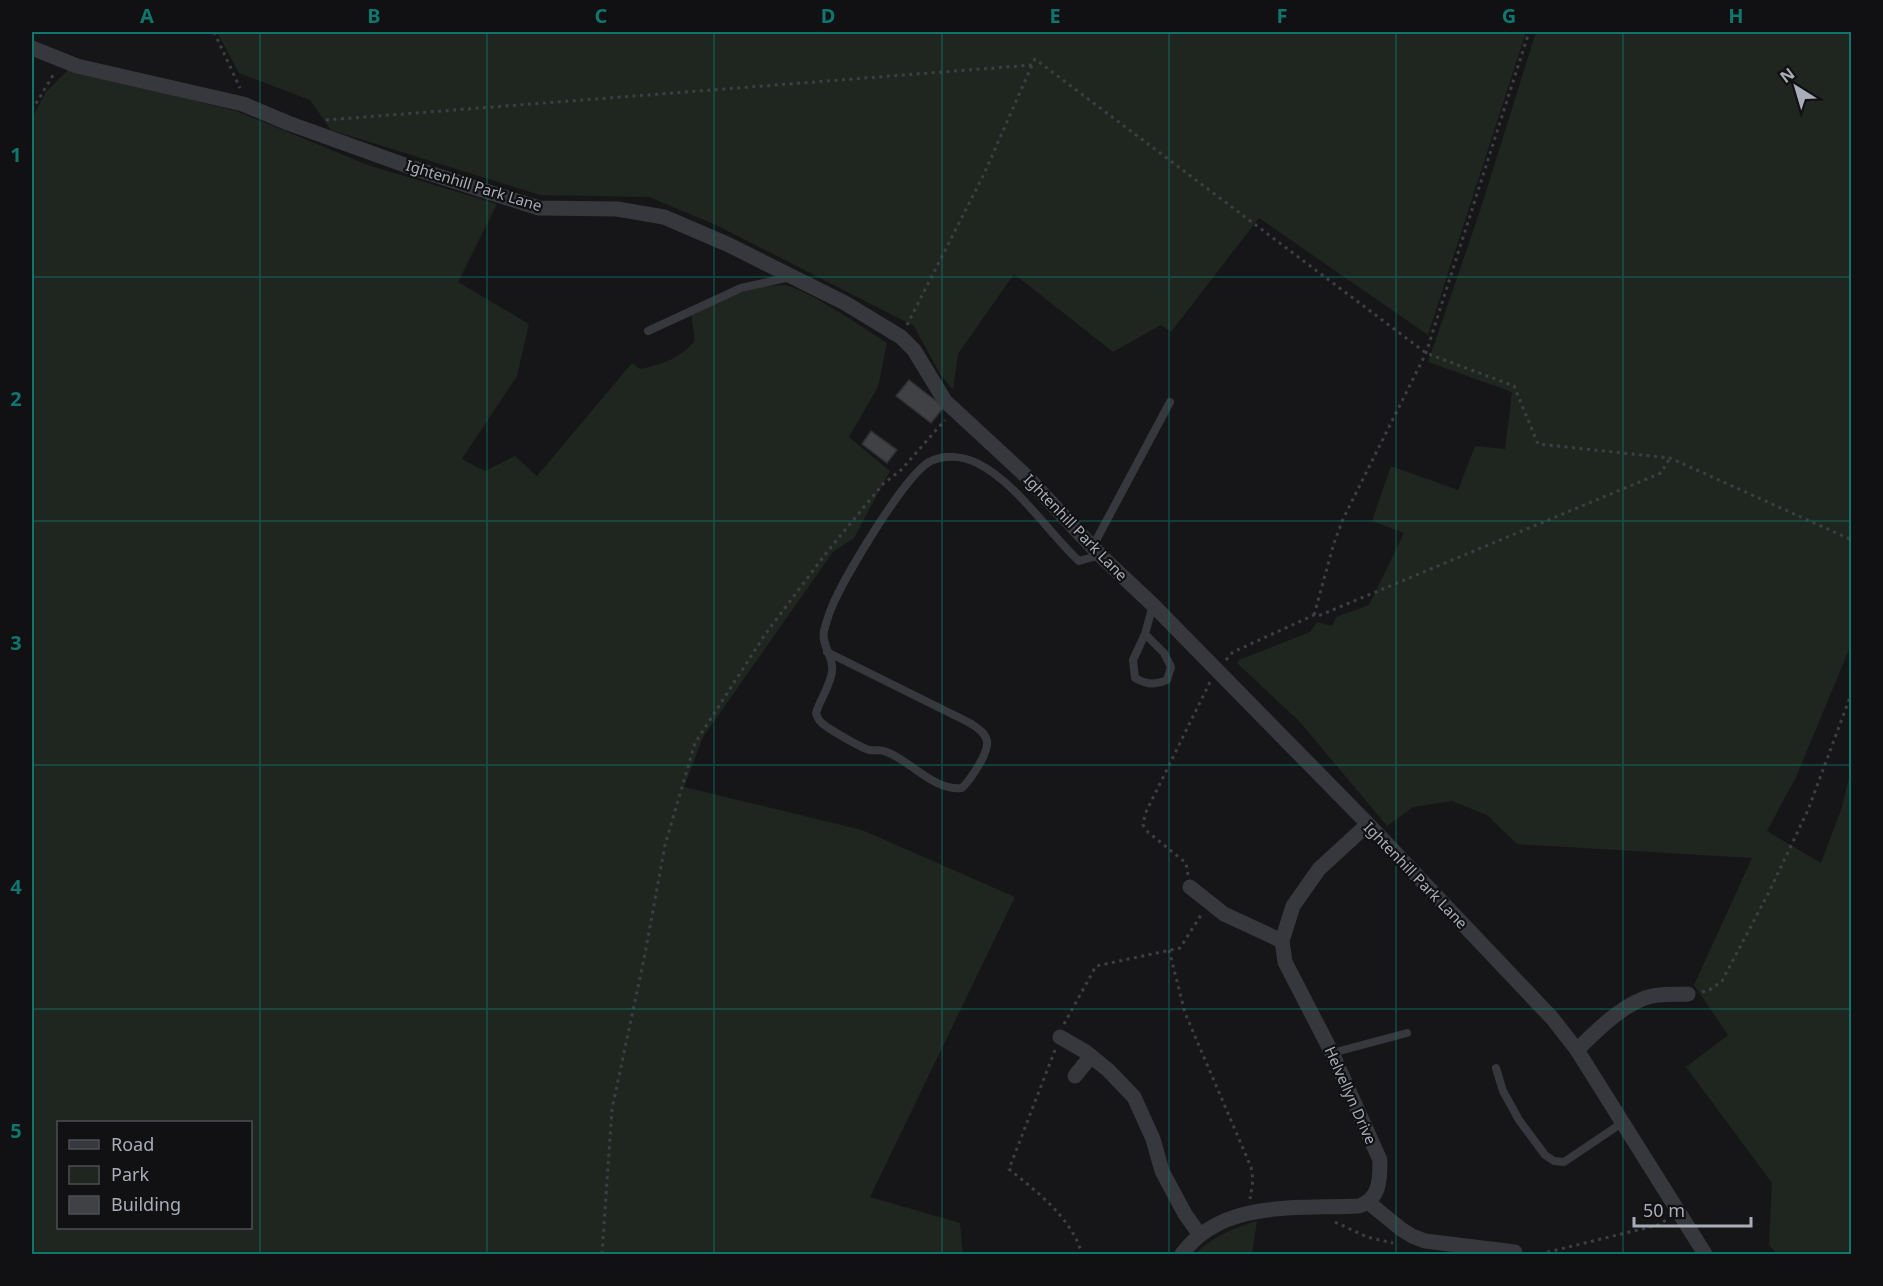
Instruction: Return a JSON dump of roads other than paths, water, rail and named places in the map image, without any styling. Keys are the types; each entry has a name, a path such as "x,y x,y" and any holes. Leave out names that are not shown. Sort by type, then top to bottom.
{"street":[{"name":"Ightenhill Park Lane","path":"32,48 77,66 243,104 288,123 403,164 539,208 617,209 664,217 727,244 792,276 845,303 901,337 914,350 945,401 1026,476 1096,550 1153,605 1368,824 1552,1018 1577,1050 1705,1254"},
{"path":"1190,887 1224,914 1282,941 1293,906 1319,869 1368,824"},
{"name":"Helvellyn Drive","path":"1282,941 1285,962 1332,1053 1380,1160 1377,1190 1369,1203"},
{"path":"1577,1050 1598,1029 1646,997 1688,994"},
{"path":"1060,1037 1091,1056 1134,1097 1153,1139 1162,1170 1185,1214 1200,1234"},
{"path":"1075,1076 1091,1056"},
{"path":"1182,1254 1200,1234 1216,1225 1248,1213 1293,1208 1359,1206 1369,1203 1412,1236 1425,1241 1515,1252"}],"lane":[{"path":"648,331 741,288 792,276"},
{"path":"827,652 970,723 984,733 987,742 986,750 970,779 962,788 951,789 889,752 879,749 868,750 821,723 816,713 819,700 833,669 827,652 823,635 831,609 883,517 919,470 929,462 943,456 957,457 977,463 1008,485 1079,561 1096,550 1170,402"},
{"path":"1145,634 1164,653 1171,667 1167,680 1155,685 1135,678 1133,669 1133,660 1145,634 1153,605"},
{"path":"1332,1053 1407,1033"},
{"path":"1496,1068 1503,1091 1519,1120 1545,1155 1554,1161 1564,1162 1622,1123"}]}
